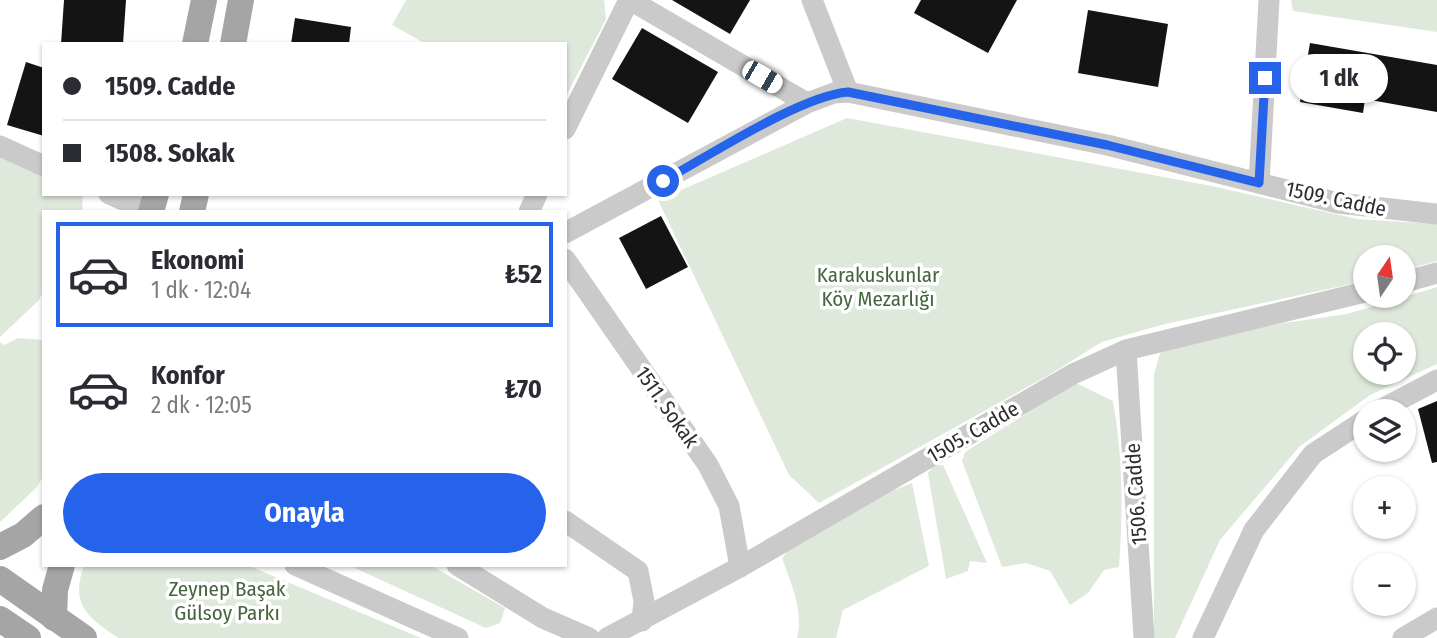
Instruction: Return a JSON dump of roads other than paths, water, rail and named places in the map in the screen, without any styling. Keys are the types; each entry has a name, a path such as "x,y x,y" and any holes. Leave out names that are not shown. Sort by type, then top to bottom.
{"main road":[{"path":"195,42 204,0"},
{"path":"233,42 241,0"},
{"path":"0,547 23,535 42,519"},
{"path":"35,638 54,618 55,590 61,567"},
{"path":"0,579 84,638"},
{"path":"0,619 28,638"}],"street":[{"path":"567,125 629,0 807,103"},
{"path":"812,0 848,92"},
{"path":"1259,183 1269,0"},
{"name":"1509. Cadde","path":"567,232 807,103 834,93 848,92 1107,145 1347,204 1437,214"},
{"path":"0,146 42,165"},
{"path":"114,196 146,210"},
{"name":"1511. Sokak","path":"567,262 708,466 729,506 740,567"},
{"path":"1416,279 1437,274"},
{"name":"1505. Cadde","path":"607,638 740,567 1073,374 1126,350 1353,295"},
{"name":"1506. Cadde","path":"1126,350 1144,638"},
{"path":"1401,399 1437,380"},
{"path":"1203,638 1254,530 1312,454 1353,428"},
{"path":"567,522 638,572 644,601 642,621"},
{"path":"305,567 326,571 458,638"},
{"path":"460,567 543,618 589,638"},
{"path":"1403,638 1437,618"}],"park label":[{"name":"Karakuskunlar Köy Mezarlığı","path":"878,287"},
{"name":"Zeynep Başak Gülsoy Parkı","path":"227,601"}]}
